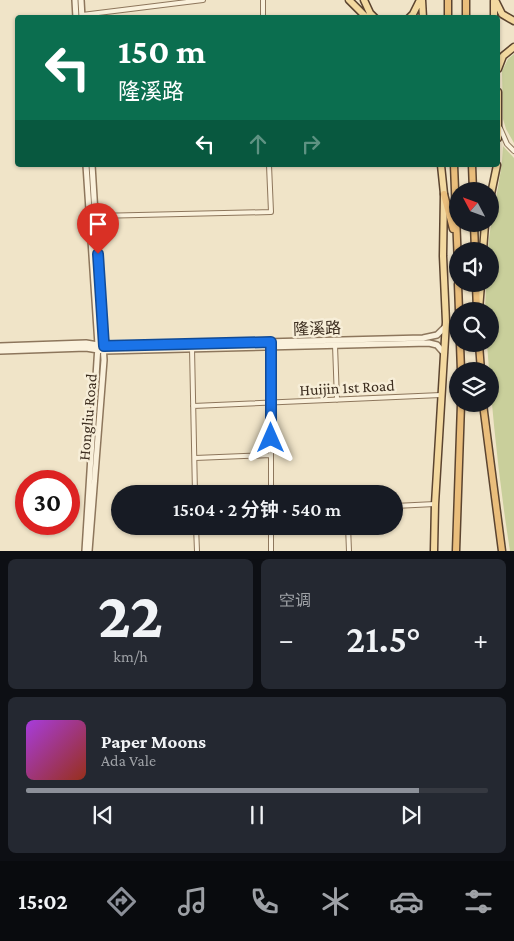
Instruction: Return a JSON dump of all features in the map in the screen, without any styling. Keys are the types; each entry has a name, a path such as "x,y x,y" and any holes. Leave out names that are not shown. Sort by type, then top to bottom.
{"highway":[{"path":"448,0 448,15"},
{"path":"466,0 466,15"},
{"path":"454,167 457,242"},
{"path":"472,167 473,182"},
{"path":"444,194 457,242"},
{"path":"456,551 461,412"},
{"path":"484,412 502,551"}],"main road":[{"path":"349,0 364,15"},
{"path":"364,0 372,15"},
{"path":"411,15 421,0"},
{"path":"421,0 424,15"},
{"path":"494,0 494,15"},
{"path":"494,0 502,14 514,21"},
{"path":"500,63 503,56 514,47"},
{"path":"434,550 446,322 442,167"},
{"path":"494,182 497,167"}],"street":[{"path":"75,0 76,15"},
{"path":"81,0 82,15"},
{"path":"148,0 149,5"},
{"path":"88,15 149,5 203,0"},
{"path":"263,0 264,15"},
{"path":"500,127 514,152"},
{"name":"Hongliu Road","path":"85,551 98,348 86,167"},
{"name":"Hongliu Road","path":"89,551 104,349 92,167"},
{"path":"96,216 271,212 269,167"},
{"name":"隆溪路","path":"0,351 86,348 192,348 432,337 442,332 446,322"},
{"name":"隆溪路","path":"104,349 430,342 437,345 444,353"},
{"name":"隆溪路","path":"0,346 86,343 98,348"},
{"path":"271,344 271,485"},
{"path":"335,344 337,400"},
{"path":"192,348 195,485"},
{"name":"Huijin 1st Road","path":"193,406 441,395"},
{"path":"194,458 271,455"},
{"path":"403,506 435,504"},
{"path":"196,535 197,551"},
{"path":"271,535 272,551"},
{"path":"348,535 349,551"}],"green space":[{"path":"514,54 514,143 503,119 502,71 508,59"},
{"path":"503,146 514,158 514,551 510,551 499,473 493,412 499,412 499,362 489,362 488,352 499,352 499,302 485,302 486,292 499,292 499,242 489,242 490,232 499,232 499,183"}],"route":[{"path":"98,254 104,346 271,342 271,438"}]}
